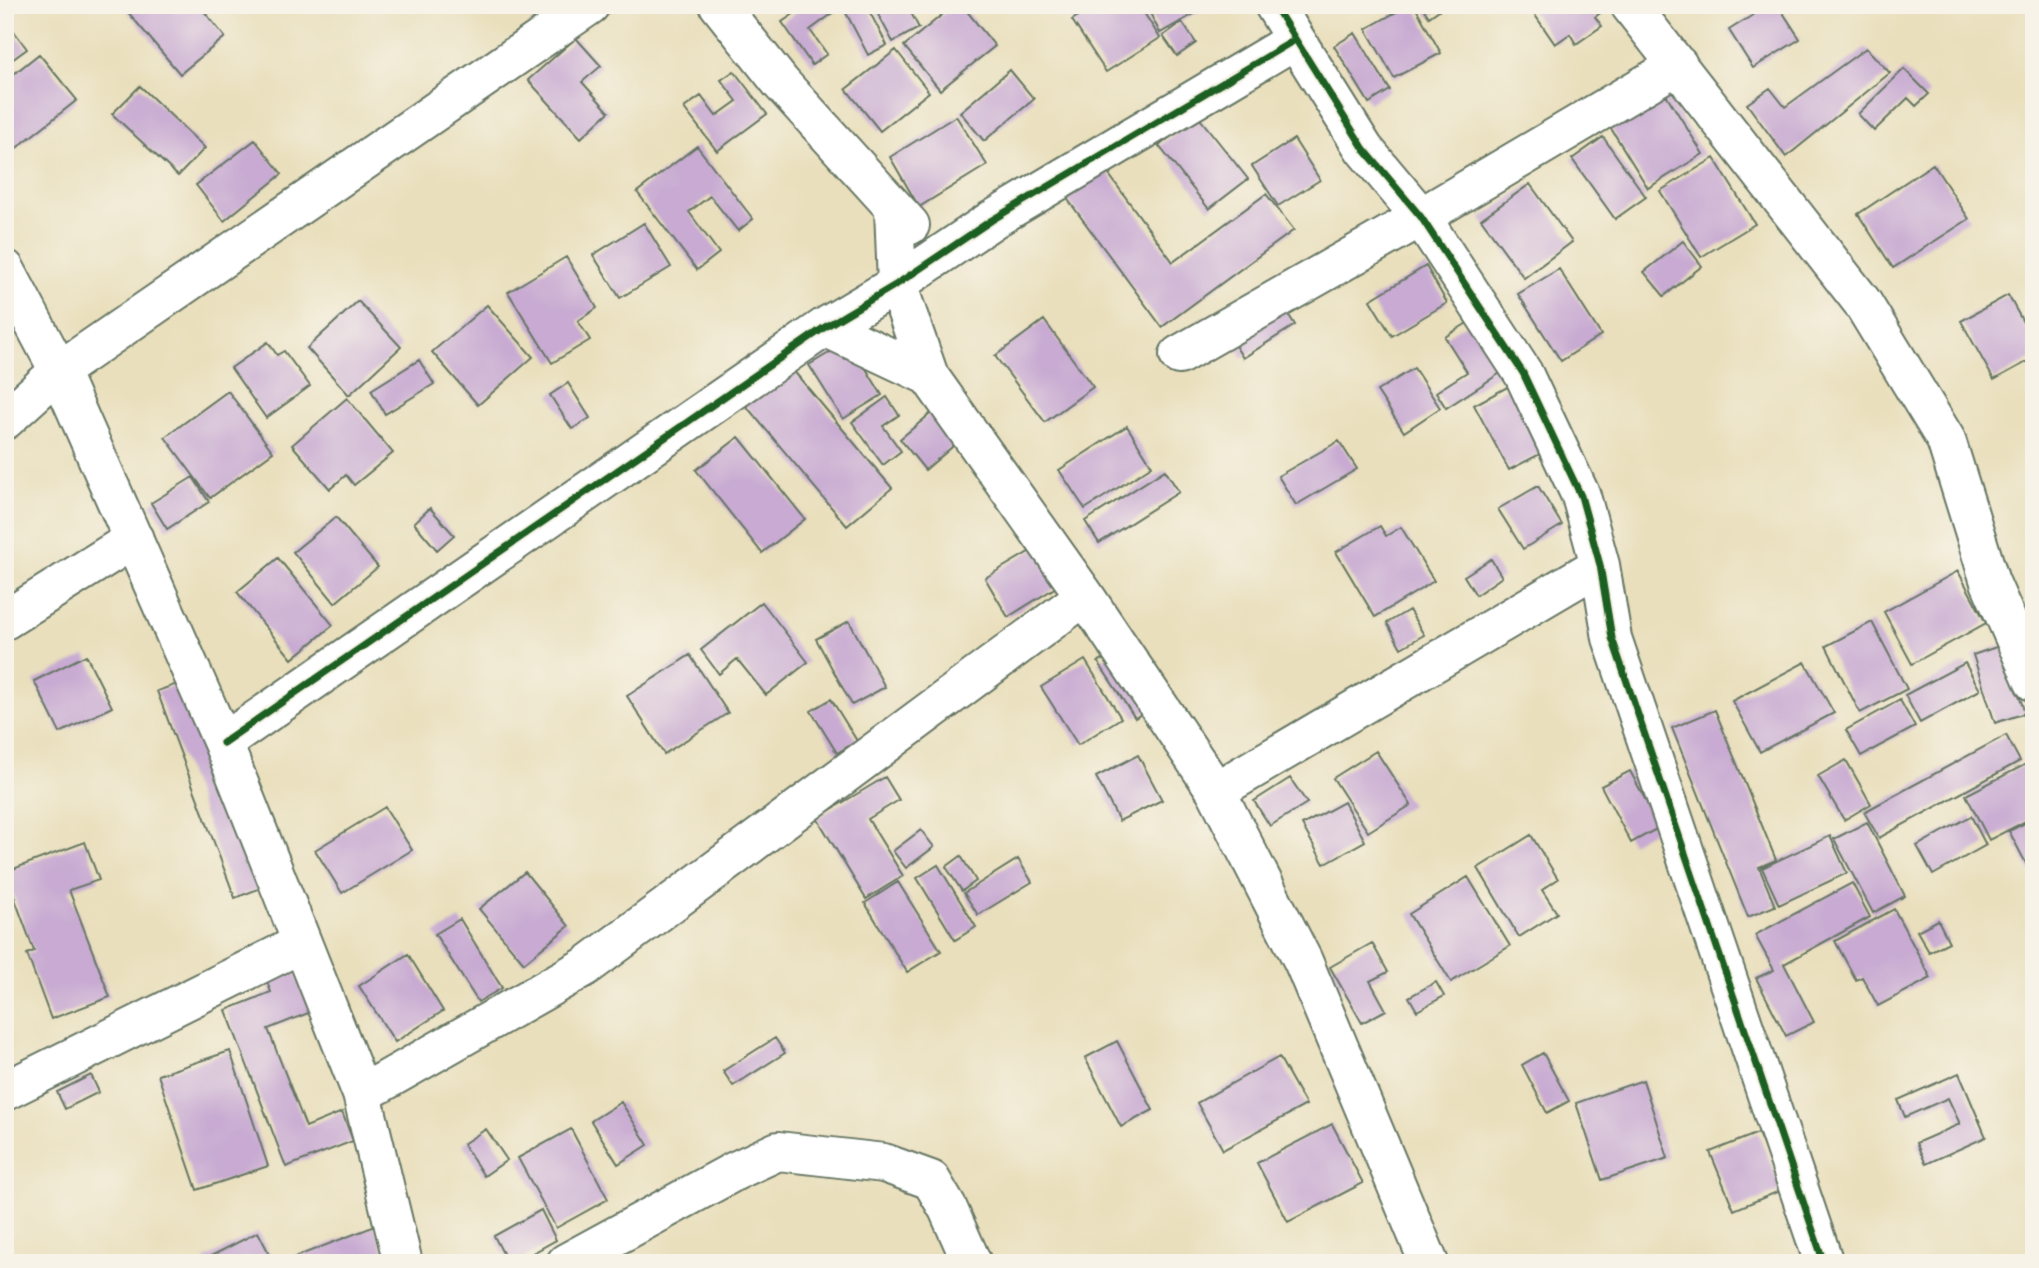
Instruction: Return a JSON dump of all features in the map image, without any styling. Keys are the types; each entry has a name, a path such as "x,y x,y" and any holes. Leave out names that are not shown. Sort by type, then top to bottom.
{"street":[{"path":"5,420 59,370 590,5"},
{"path":"719,5 781,83 937,255"},
{"path":"1274,5 1293,41 1364,149 1421,217 1523,373 1581,496 1600,565 1612,638 1824,1263"},
{"path":"1630,5 1861,302 1946,440 1990,582 2034,682"},
{"path":"223,743 825,327 897,284 992,219 1293,41"},
{"path":"1179,355 1421,217 1678,65"},
{"path":"894,208 897,284 929,376 1085,596 1216,791 1303,961 1429,1263"},
{"path":"5,269 59,370 223,743 362,1094 403,1263"},
{"path":"825,327 929,376"},
{"path":"5,620 134,539"},
{"path":"1216,791 1600,565"},
{"path":"362,1094 585,967 1085,596"},
{"path":"5,1091 302,943"},
{"path":"566,1263 734,1171 778,1151 884,1163 931,1180 948,1209 972,1263"}],"building":[{"path":"122,5 199,5 225,37 180,74"},
{"path":"807,5 844,5 810,30 827,54 812,65 782,22"},
{"path":"850,5 866,5 887,45 868,55 844,9"},
{"path":"873,5 907,5 919,28 893,42"},
{"path":"954,5 962,5 995,46 940,90 904,46"},
{"path":"1096,5 1139,5 1160,38 1106,72 1072,20"},
{"path":"1146,5 1210,5 1160,33"},
{"path":"1409,5 1414,5 1441,53 1394,78 1366,29"},
{"path":"1421,5 1446,5 1429,17"},
{"path":"1528,5 1611,5 1595,17 1602,26 1576,44 1570,34 1555,44"},
{"path":"1769,5 1778,5 1800,39 1753,68 1729,30"},
{"path":"5,19 27,49 5,65"},
{"path":"1182,22 1196,43 1177,56 1163,36"},
{"path":"1355,33 1390,90 1369,103 1334,46"},
{"path":"576,38 601,66 582,82 609,112 581,138 528,80"},
{"path":"1866,48 1890,73 1786,157 1747,104 1770,88 1785,107"},
{"path":"896,50 929,92 880,131 846,89"},
{"path":"39,54 77,100 9,154 5,150 5,81"},
{"path":"1904,69 1929,94 1916,106 1908,98 1874,131 1858,114"},
{"path":"1010,70 1034,99 984,141 960,112"},
{"path":"734,71 767,114 717,151 684,108 701,96 716,116 737,101 721,80"},
{"path":"140,86 205,148 178,176 112,114"},
{"path":"1662,88 1703,154 1648,188 1607,122"},
{"path":"1197,115 1248,179 1209,209 1159,146"},
{"path":"956,116 987,165 919,207 890,157"},
{"path":"1603,137 1646,197 1615,219 1572,159"},
{"path":"1294,139 1320,180 1278,206 1252,166"},
{"path":"255,140 282,174 224,221 196,185"},
{"path":"697,146 753,219 738,231 710,196 689,212 719,253 697,270 637,192"},
{"path":"1714,158 1755,224 1701,257 1660,191"},
{"path":"1933,164 1969,219 1893,268 1858,214"},
{"path":"1102,165 1173,262 1266,194 1294,230 1162,327 1063,193"},
{"path":"1530,184 1572,242 1524,278 1481,219"},
{"path":"644,223 671,267 620,298 593,255"},
{"path":"1683,241 1702,266 1664,296 1644,272"},
{"path":"566,257 597,308 578,321 590,340 552,363 508,292"},
{"path":"1426,266 1447,303 1392,336 1370,300"},
{"path":"1559,269 1601,335 1561,361 1518,294"},
{"path":"2008,295 2034,342 2034,358 1994,380 1961,321"},
{"path":"358,301 401,347 349,395 307,348"},
{"path":"487,305 533,357 478,405 432,352"},
{"path":"1283,306 1295,325 1243,358 1231,339"},
{"path":"1044,320 1093,387 1045,422 995,356"},
{"path":"1472,320 1505,370 1446,408 1436,392 1467,372 1445,337"},
{"path":"849,341 882,395 843,419 809,365"},
{"path":"268,342 277,355 284,351 310,386 266,418 231,368"},
{"path":"419,360 434,384 385,414 371,390"},
{"path":"787,363 892,488 847,526 742,401"},
{"path":"1414,368 1440,408 1404,432 1377,391"},
{"path":"568,383 590,418 572,429 550,395"},
{"path":"1511,385 1546,451 1509,470 1474,405"},
{"path":"228,391 273,452 210,498 165,437"},
{"path":"887,397 899,415 883,426 901,451 883,465 852,422"},
{"path":"347,398 393,453 354,485 346,475 330,489 292,445"},
{"path":"935,410 959,441 925,470 900,439"},
{"path":"1127,426 1152,466 1085,509 1059,470"},
{"path":"739,437 805,519 762,553 696,470"},
{"path":"1339,441 1357,469 1296,505 1278,476"},
{"path":"1165,470 1179,492 1099,543 1085,521"},
{"path":"193,477 209,502 167,529 151,503"},
{"path":"1538,486 1562,525 1523,549 1498,509"},
{"path":"430,508 454,535 437,550 414,523"},
{"path":"336,517 378,567 335,603 293,552"},
{"path":"1380,526 1386,536 1401,527 1434,581 1375,617 1336,552"},
{"path":"1044,543 1066,581 1008,617 985,578"},
{"path":"278,558 333,625 292,659 237,592"},
{"path":"1491,559 1502,577 1476,595 1464,576"},
{"path":"1958,571 1986,623 1912,664 1884,612"},
{"path":"762,602 808,662 766,695 737,659 719,674 701,650"},
{"path":"1409,610 1424,635 1401,648 1387,623"},
{"path":"849,621 885,687 852,705 816,639"},
{"path":"1872,622 1907,689 1860,713 1826,646"},
{"path":"2002,645 2025,713 1995,723 1973,655"},
{"path":"1122,646 1158,703 1135,718 1098,662"},
{"path":"86,655 112,707 60,733 34,681"},
{"path":"690,655 728,713 664,754 627,696"},
{"path":"1085,660 1121,718 1078,745 1041,687"},
{"path":"1805,662 1834,713 1760,752 1732,701"},
{"path":"1965,663 1980,690 1920,723 1905,695"},
{"path":"183,682 261,888 235,898 157,691"},
{"path":"831,699 857,741 837,753 811,711"},
{"path":"1900,700 1915,727 1861,756 1846,730"},
{"path":"1715,710 1776,860 1759,867 1775,906 1748,917 1672,728"},
{"path":"2006,735 2020,761 1879,838 1864,812"},
{"path":"1376,751 1411,805 1368,832 1333,778"},
{"path":"1138,755 1162,800 1119,821 1096,777"},
{"path":"1846,760 1871,804 1844,820 1818,776"},
{"path":"2026,764 2034,780 2034,817 1989,840 1966,795"},
{"path":"1630,771 1660,827 1631,843 1601,786"},
{"path":"885,777 899,800 868,819 903,876 866,899 817,818"},
{"path":"1290,778 1307,803 1270,826 1254,801"},
{"path":"1344,802 1365,841 1324,864 1302,825"},
{"path":"385,807 412,850 342,893 315,850"},
{"path":"1971,816 1986,845 1933,875 1917,846"},
{"path":"1867,822 1905,896 1873,913 1834,839"},
{"path":"2027,822 2034,835 2031,873 2009,831"},
{"path":"921,830 934,847 906,868 893,851"},
{"path":"1531,835 1558,879 1542,890 1557,913 1519,937 1478,868"},
{"path":"1830,836 1847,873 1779,905 1762,868"},
{"path":"85,842 99,880 69,890 110,997 51,1019 27,954 34,951 5,872"},
{"path":"961,856 976,881 962,891 946,867"},
{"path":"1018,859 1032,882 978,915 964,893"},
{"path":"938,865 976,927 955,940 917,878"},
{"path":"525,872 569,926 524,963 479,909"},
{"path":"1468,877 1510,946 1451,982 1409,914"},
{"path":"898,882 941,951 907,972 865,903"},
{"path":"1852,883 1870,917 1784,964 1814,1022 1786,1036 1756,978 1774,970 1755,935"},
{"path":"1894,909 1931,978 1878,1006 1862,977 1856,980 1835,941"},
{"path":"460,919 502,988 478,1002 435,934"},
{"path":"1938,920 1949,942 1929,952 1917,931"},
{"path":"1372,943 1388,972 1370,981 1386,1010 1362,1023 1330,967"},
{"path":"408,954 443,1011 395,1042 359,986"},
{"path":"294,969 311,1012 268,1029 306,1127 342,1112 353,1141 286,1167 226,1010 271,992 266,979"},
{"path":"1436,982 1444,996 1417,1011 1409,997"},
{"path":"775,1038 785,1053 733,1086 723,1071"},
{"path":"1117,1041 1153,1110 1121,1127 1085,1058"},
{"path":"230,1051 268,1166 197,1190 158,1075"},
{"path":"1543,1053 1569,1101 1547,1113 1522,1065"},
{"path":"1279,1057 1306,1105 1223,1150 1197,1103"},
{"path":"1959,1073 1986,1137 1926,1164 1916,1143 1960,1124 1948,1098 1905,1117 1898,1100"},
{"path":"91,1075 99,1092 65,1109 57,1092"},
{"path":"1643,1080 1668,1158 1602,1180 1576,1103"},
{"path":"621,1102 648,1145 618,1164 591,1121"},
{"path":"1332,1124 1363,1183 1288,1222 1257,1163"},
{"path":"486,1129 507,1160 484,1176 463,1144"},
{"path":"571,1129 608,1199 556,1228 518,1158"},
{"path":"1758,1133 1782,1190 1734,1210 1710,1152"},
{"path":"541,1210 556,1240 515,1263 508,1263 494,1236"},
{"path":"375,1226 389,1263 298,1263 295,1257"},
{"path":"258,1232 274,1263 207,1263 205,1259"}],"cycle path":[{"path":"1274,5 1364,149 1421,217 1523,373 1581,496 1600,565 1612,638 1824,1263"},
{"path":"223,743 825,327 897,284 992,220 1293,41"}]}
